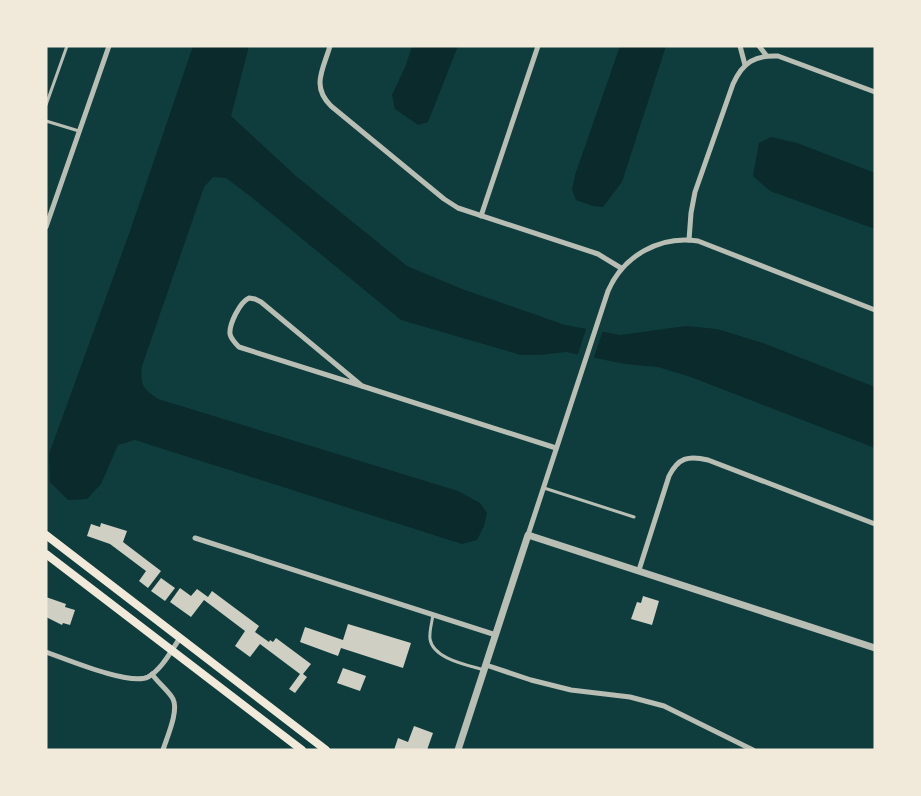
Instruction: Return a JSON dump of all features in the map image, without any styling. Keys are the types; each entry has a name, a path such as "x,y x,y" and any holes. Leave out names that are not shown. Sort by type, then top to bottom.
{"main road":[{"path":"46,535 326,750"},
{"path":"46,554 302,750"}],"street":[{"path":"46,227 109,46"},
{"path":"330,46 319,87 323,98 444,199 458,208 598,254 621,268"},
{"path":"481,216 538,46"},
{"path":"740,46 745,65"},
{"path":"759,46 766,55"},
{"path":"689,240 695,192 733,84 737,74 745,65 754,58 766,55 778,56 875,92"},
{"path":"458,750 596,326 614,278 621,268 646,250 660,244 676,240 689,240 707,244 875,310"},
{"path":"362,386 261,302 248,298 243,300 230,328 230,336 239,347 556,448"},
{"path":"639,570 669,476 676,464 688,458 708,460 875,524"},
{"path":"528,535 875,648"},
{"path":"195,538 496,635"},
{"path":"46,652 114,675 140,679 152,674 180,638"},
{"path":"485,668 571,690 630,697 664,706 753,750"},
{"path":"152,674 173,699 172,723 163,750"}],"lane":[{"path":"46,105 67,46"},
{"path":"46,121 79,131"},
{"path":"544,488 634,517"},
{"path":"433,615 430,638 436,651 445,657 485,668"}],"water":[{"path":"193,46 249,46 231,116 296,176 407,266 462,289 565,325 620,335 686,326 717,329 763,343 875,387 875,448 688,376 658,367 625,364 566,352 521,355 401,320 250,196 226,178 213,177 204,187 142,366 142,382 146,389 158,399 458,491 480,503 487,513 484,526 477,540 462,544 135,440 118,445 101,484 87,499 68,500 50,482 49,454 129,234"},
{"path":"412,46 458,46 428,122 418,125 395,109 392,95 406,65"},
{"path":"620,46 666,46 622,182 603,207 593,206 576,200 572,190 575,175"},
{"path":"771,137 797,143 875,173 875,229 770,191 753,176 759,143"}],"pier":[{"path":"587,326 603,330 593,360 577,357"}],"building":[{"path":"101,523 127,531 123,542 161,571 148,588 139,581 146,571 110,544 87,536 91,524 100,527"},
{"path":"161,578 175,588 165,601 151,591"},
{"path":"180,588 191,596 197,589 208,597 212,591 259,626 255,632 269,642 270,640 273,642 276,638 311,664 303,674 307,677 295,693 289,689 300,674 260,644 250,657 235,646 245,631 204,600 191,617 170,602"},
{"path":"643,596 659,601 652,625 631,619 637,602 641,603"},
{"path":"46,597 66,604 65,607 75,610 70,625 63,623 62,625 46,617"},
{"path":"348,624 411,643 403,668 341,648 338,656 300,642 305,627 343,640"},
{"path":"343,668 366,676 360,691 337,683"},
{"path":"414,726 433,733 427,750 394,750 398,738 408,742"}]}
